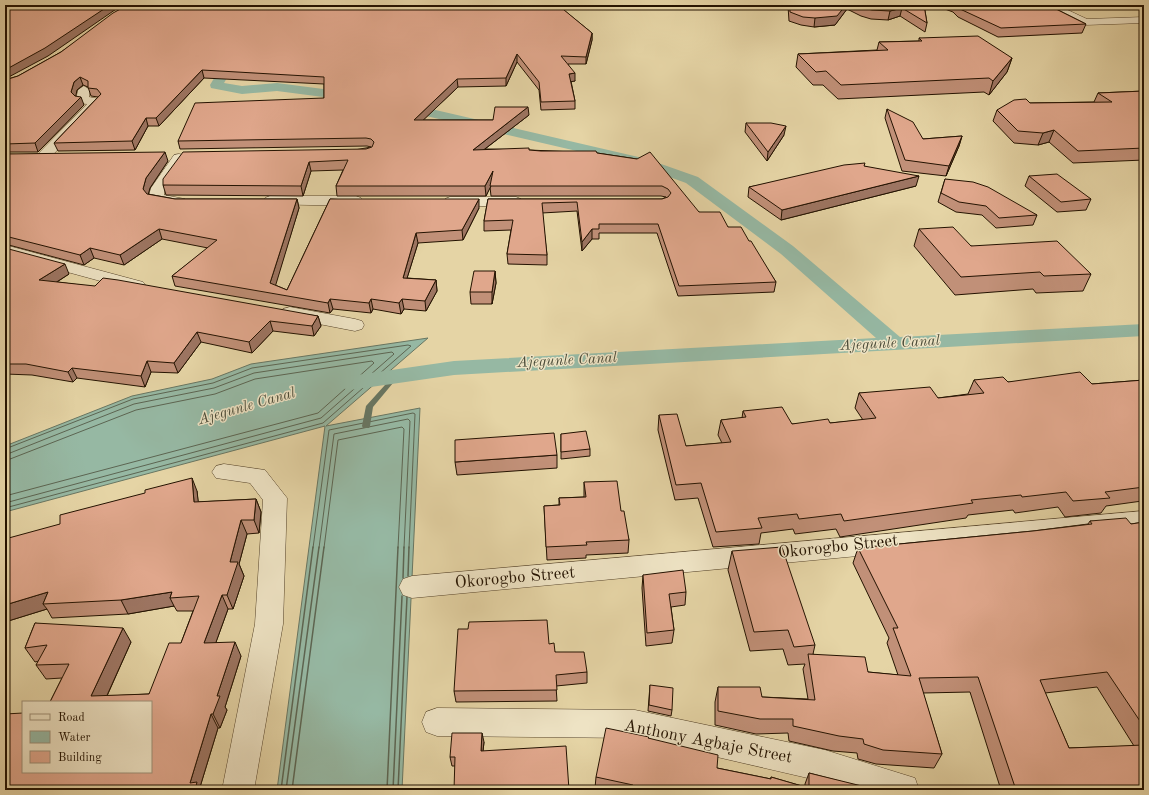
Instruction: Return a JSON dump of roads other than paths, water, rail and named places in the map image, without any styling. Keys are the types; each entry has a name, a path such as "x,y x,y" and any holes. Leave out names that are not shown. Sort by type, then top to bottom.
{"street":[{"path":"1050,5 1086,22 1144,20"},
{"path":"43,157 96,102 82,100 84,90"},
{"path":"166,155 185,155 158,188 156,199 193,202"},
{"path":"28,157 58,157"},
{"path":"256,201 367,201"},
{"path":"438,202 534,202"},
{"path":"5,250 153,289"},
{"path":"277,311 355,325"},
{"path":"224,472 257,476 274,498 269,624 238,790"},
{"name":"Okorogbo Street","path":"412,587 684,563 888,542 1144,520"},
{"name":"Anthony Agbaje Street","path":"437,722 635,724 825,766 903,790"}],"water":[{"path":"428,338 326,426 420,408 402,790 277,790 325,426 5,512 5,446 132,396 212,379 251,364"}],"waterway":[{"path":"269,5 249,30 216,85 242,90 277,87 354,97"},
{"path":"401,106 642,162 692,180 787,250 895,344"},
{"name":"Ajegunle Canal","path":"895,344 1144,330"},
{"name":"Ajegunle Canal","path":"350,383 454,368 895,344"},
{"path":"366,426 370,406 396,376"}]}
